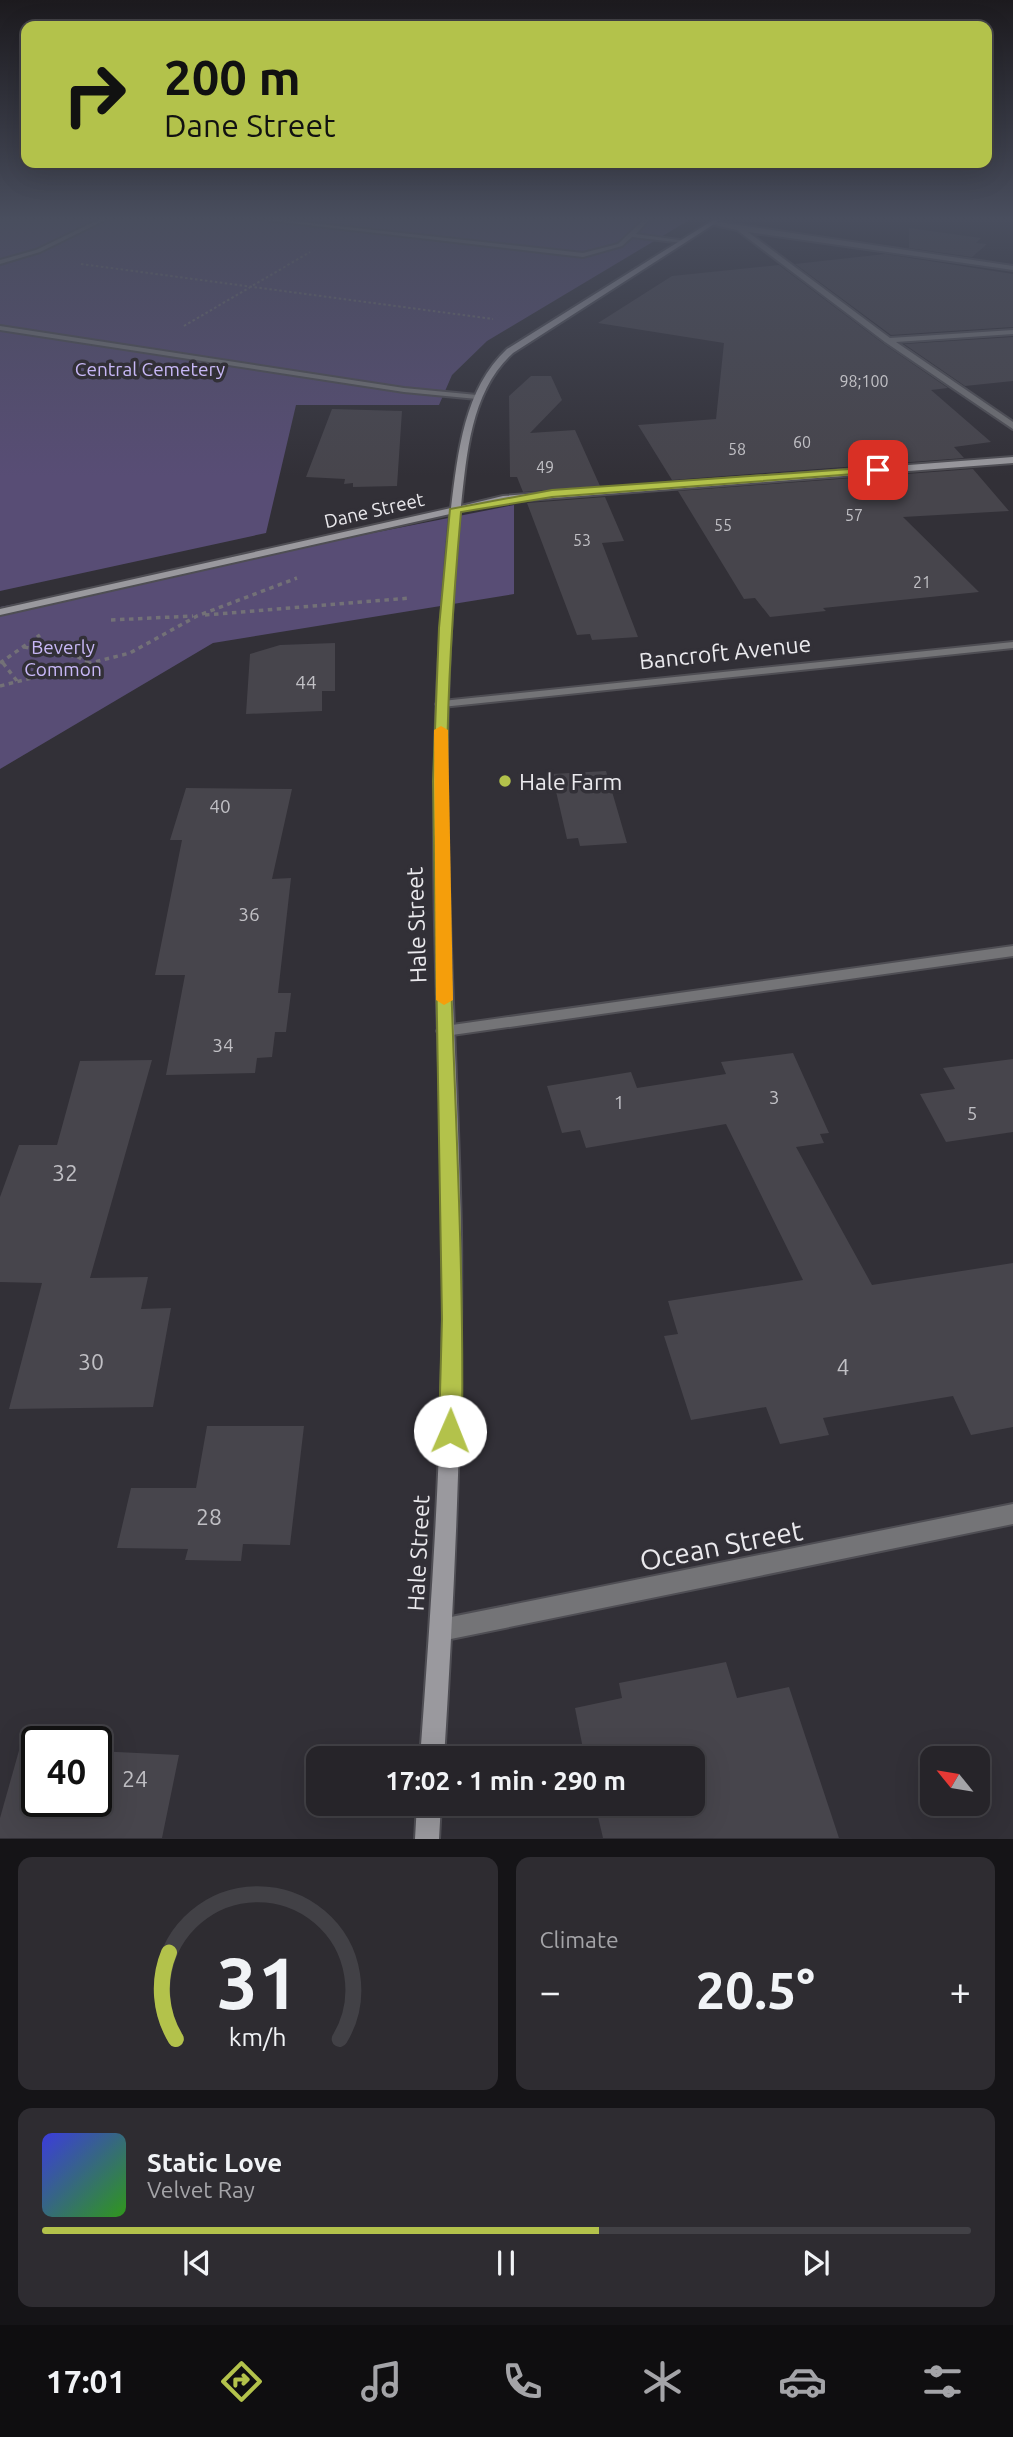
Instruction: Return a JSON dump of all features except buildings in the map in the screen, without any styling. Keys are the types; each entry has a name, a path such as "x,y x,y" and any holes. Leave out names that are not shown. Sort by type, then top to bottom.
{"street":[{"name":"Hale Street","path":"433,1746 450,1459 453,1319 440,858 442,704 456,509 477,397 494,365 510,351 583,305"},
{"path":"841,305 1013,426"},
{"path":"0,328 477,397"},
{"path":"888,340 1013,332"},
{"name":"Dane Street","path":"0,612 456,509 552,494 1013,460"},
{"name":"Bancroft Avenue","path":"442,704 1013,645"},
{"path":"445,1031 1013,951"},
{"name":"Ocean Street","path":"440,1630 1013,1514"},
{"path":"426,1839 428,1816"}],"path":[{"path":"144,349 221,305"},
{"path":"386,305 493,319"},
{"path":"107,621 410,598"},
{"path":"0,686 130,653 197,616"},
{"path":"17,681 1,663 45,632"},
{"path":"24,647 78,657 92,664"}],"green space":[{"name":"Central Cemetery","path":"0,305 547,305 487,341 452,375 439,405 296,405 266,533 0,591"},
{"name":"Beverly Common","path":"514,505 514,594 213,643 0,769 0,607"}],"slow traffic":[{"path":"441,730 440,858 444,1000"}],"place":[{"name":"Hale Farm","path":"505,781"}],"route":[{"path":"450,1431 453,1319 440,781 445,628 456,509 502,499 552,494 878,470"}]}
